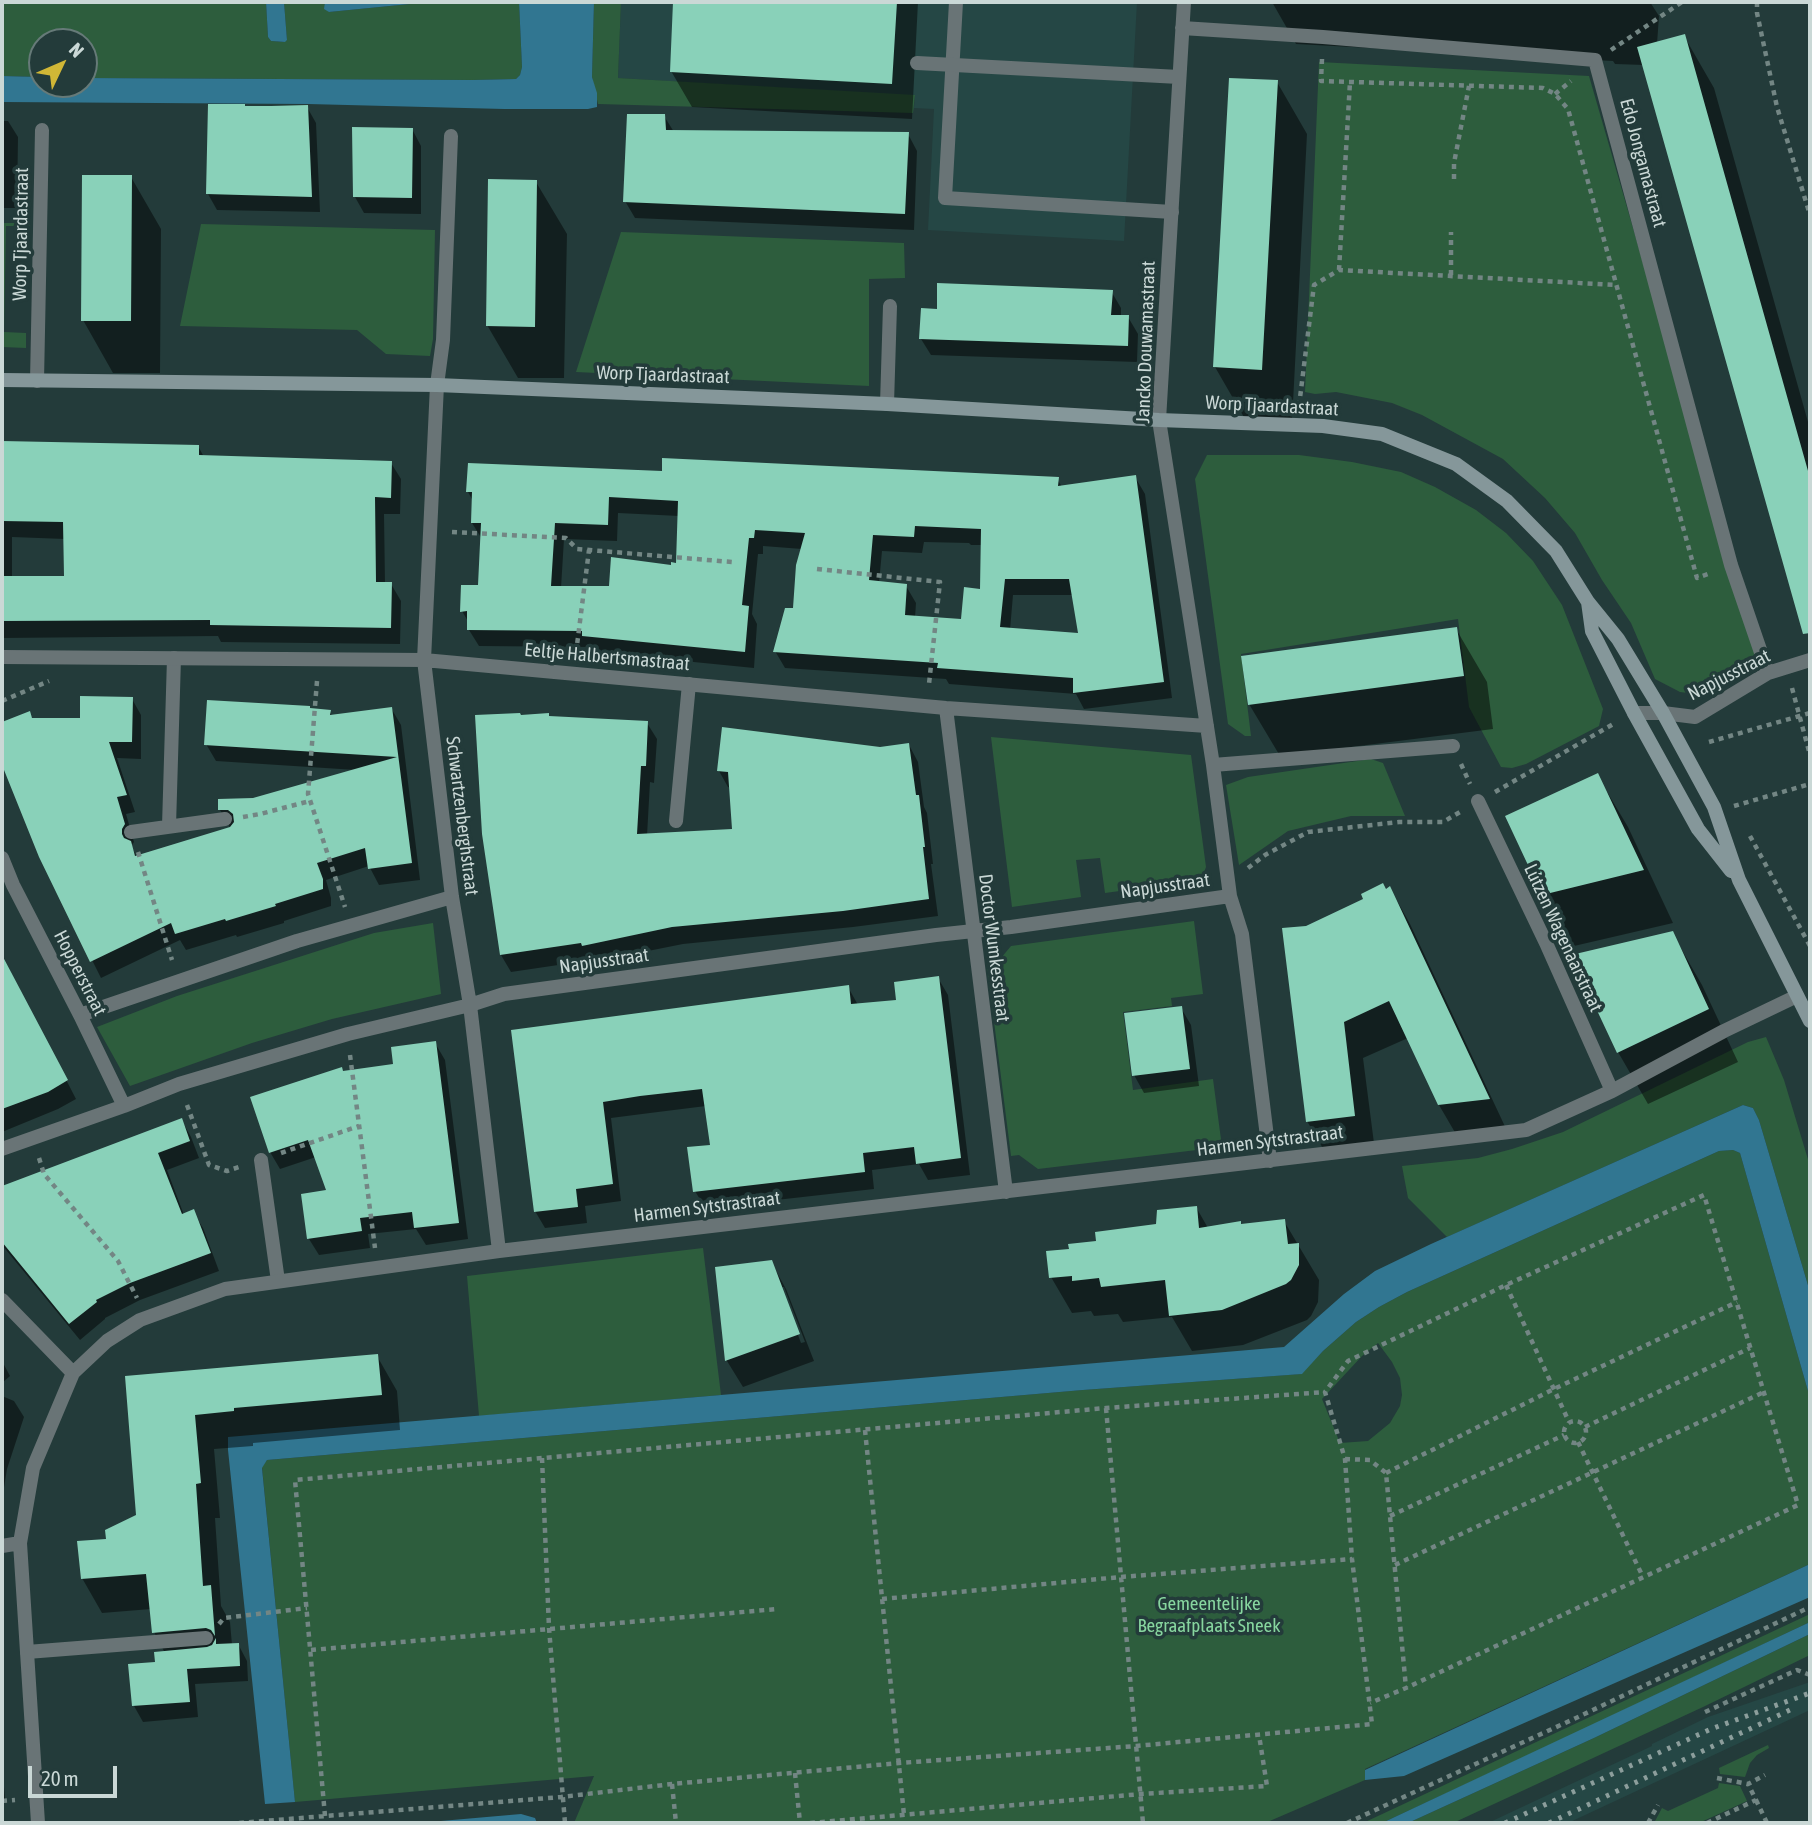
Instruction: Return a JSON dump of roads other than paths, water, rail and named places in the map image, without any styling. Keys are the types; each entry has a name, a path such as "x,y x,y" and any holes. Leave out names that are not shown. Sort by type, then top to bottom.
{"main road":[{"name":"Worp Tjaardastraat","path":"2,380 437,385 1322,426 1382,435 1456,464 1507,501 1556,551 1588,602 1618,639 1663,713 1714,807 1739,880 1810,1021"},
{"name":"Worp Tjaardastraat","path":"1588,602 1592,631 1634,713 1698,829 1739,880"}],"street":[{"path":"956,2 946,198 1172,212"},
{"name":"Jancko Douwamastraat","path":"1184,2 1159,420 1213,765"},
{"name":"Edo Jongamastraat","path":"1182,28 1595,60 1731,565 1768,673"},
{"path":"918,64 1179,78"},
{"name":"Worp Tjaardastraat","path":"37,381 42,130"},
{"path":"437,385 443,340 451,136"},
{"path":"887,404 890,306"},
{"name":"Schwartzenberghstraat","path":"437,385 424,660 452,897 470,1005 499,1251"},
{"name":"Eeltje Halbertsmastraat","path":"2,657 424,660 946,708 1207,726"},
{"path":"169,826 174,658"},
{"name":"Napjusstraat","path":"1634,713 1695,717 1768,673 1810,660"},
{"path":"676,821 689,684"},
{"name":"Doctor Wumkesstraat","path":"946,708 1006,1192"},
{"path":"1213,765 1453,746"},
{"name":"Napjusstraat","path":"1213,765 1229,889 1242,934 1270,1161"},
{"name":"Lútzen Wagenaarstraat","path":"1478,801 1546,943 1612,1091"},
{"path":"131,832 225,819"},
{"name":"Hopperstraat","path":"2,858 124,1106"},
{"name":"Napjusstraat","path":"2,1149 179,1084 348,1034 470,1005 504,994 1010,927 1229,889"},
{"path":"80,1015 297,941 452,897"},
{"name":"Harmen Sytstrastraat","path":"38,1823 20,1543 33,1468 73,1373 107,1341 140,1320 225,1289 278,1281 499,1251 1526,1130 1612,1091 1724,1031 1797,996"},
{"path":"261,1160 278,1281"},
{"path":"2,1300 73,1373"},
{"path":"2,1546 20,1543"},
{"path":"27,1652 206,1637"}],"water":[{"path":"266,2 284,2 285,42 271,41 268,37"},
{"path":"325,2 430,2 329,12 324,9"},
{"path":"519,2 594,2 592,77 597,93 597,107 588,109 2,102 2,76 28,77 28,98 98,98 98,78 516,79 522,67"},
{"path":"1743,1105 1753,1108 1759,1120 1810,1292 1810,1398 1740,1153 1733,1150 1719,1151 1407,1292 1356,1322 1302,1374 1083,1390 267,1460 262,1468 295,1802 265,1804 228,1437 1284,1347 1344,1294 1375,1271"},
{"path":"1810,1564 1810,1597 1404,1776 1365,1780 1365,1770"},
{"path":"1810,1622 1810,1634 1594,1738 1408,1823 1382,1823"},
{"path":"521,1814 535,1818 537,1823 418,1823"}],"railway":[{"path":"1505,1823 1711,1729 1810,1693"},
{"path":"1549,1823 1790,1710"}],"park label":[{"name":"Gemeentelijke Begraafplaats Sneek","path":"1209,1615"}]}
